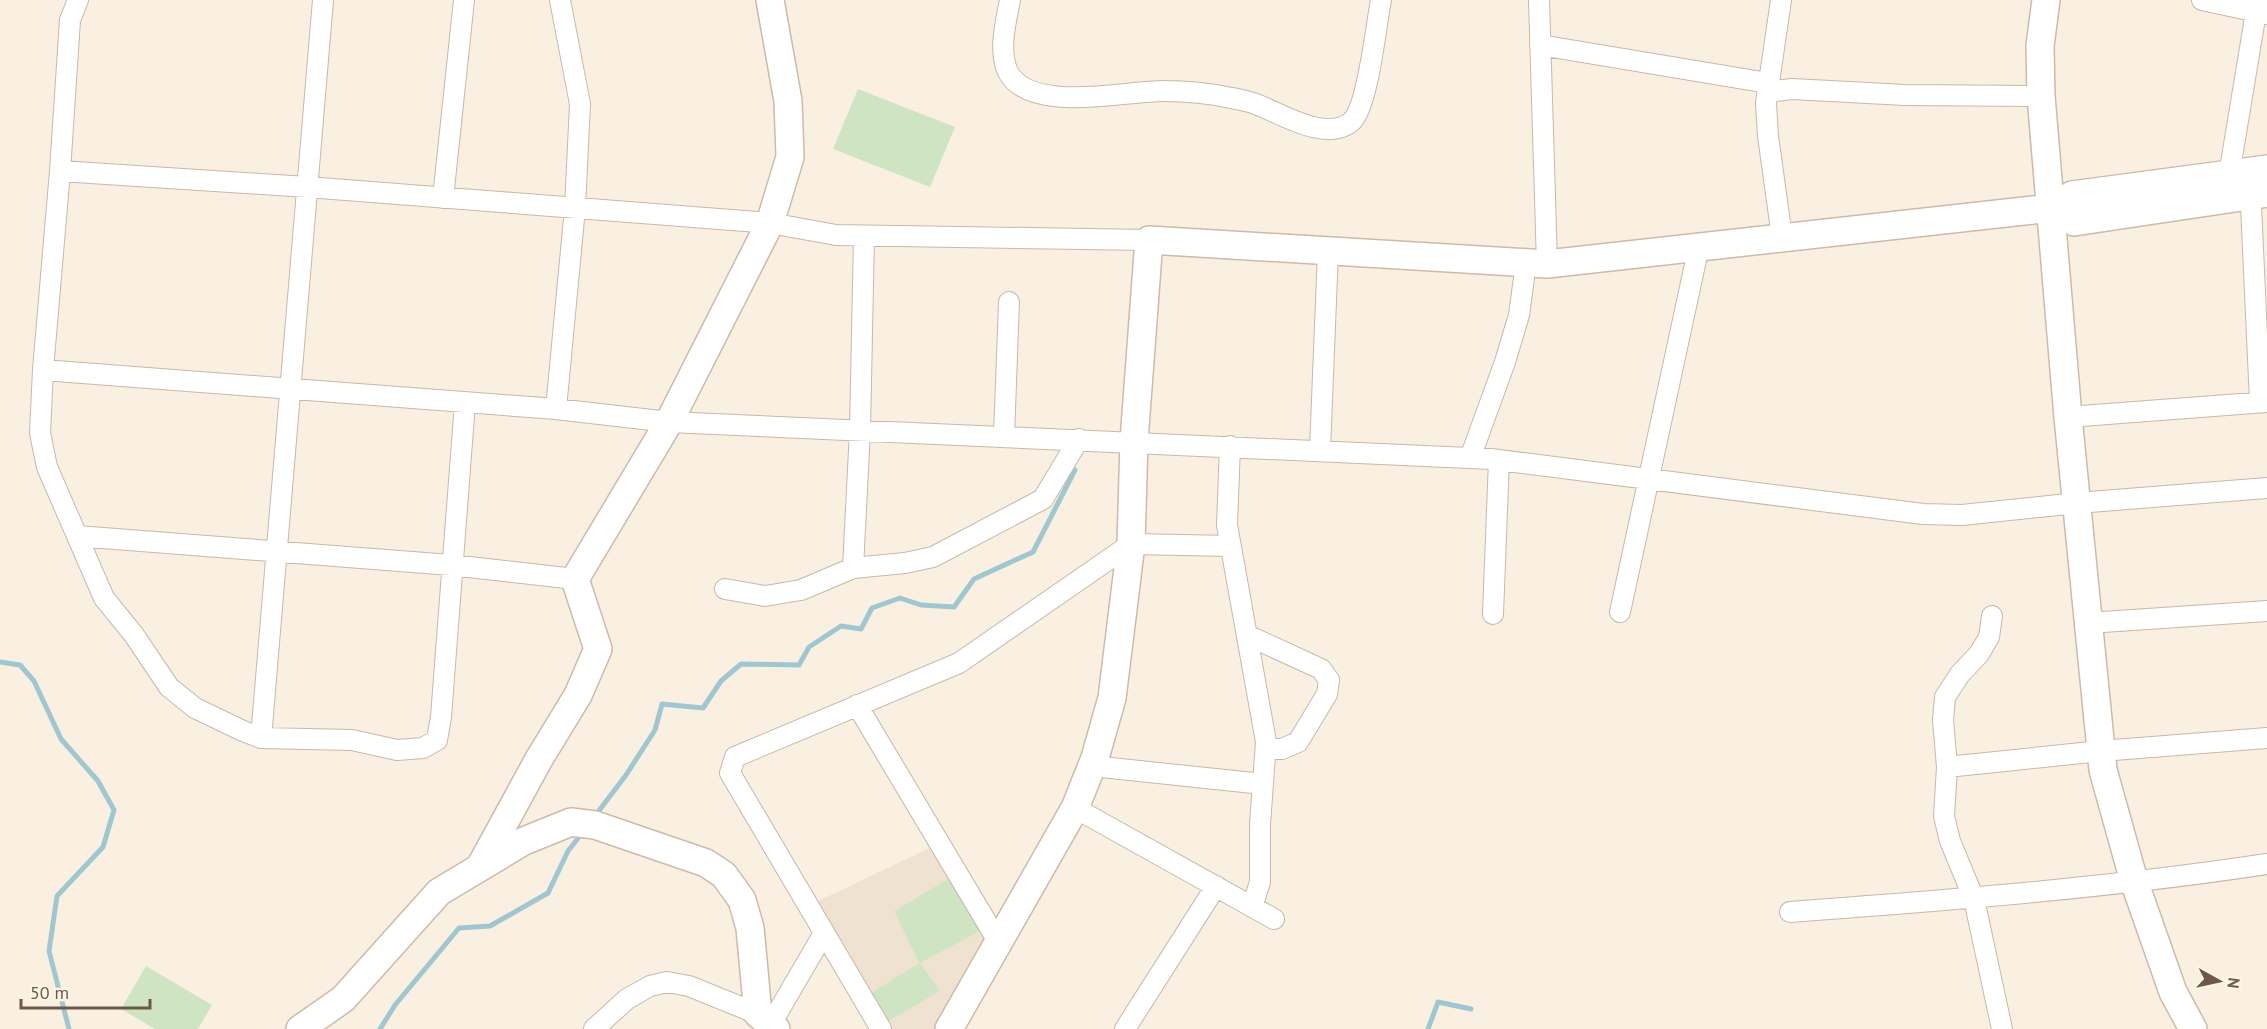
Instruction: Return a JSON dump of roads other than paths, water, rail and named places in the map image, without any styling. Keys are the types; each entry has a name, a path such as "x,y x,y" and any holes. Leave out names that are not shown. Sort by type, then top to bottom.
{"street":[{"path":"78,0 70,20 60,171 42,370 40,433 47,467 104,598 134,635 169,687 195,708 261,738 352,740 398,750 423,748 437,740 441,717 465,403"},
{"path":"261,738 323,0"},
{"path":"443,198 464,0"},
{"path":"556,409 575,208 580,104 560,0"},
{"path":"480,867 539,759 578,695 598,649 575,579 669,422 770,223 790,157 788,101 770,0"},
{"path":"1010,0 1005,30 1004,58 1007,70 1015,82 1026,90 1065,97 1162,91 1194,92 1251,102 1304,124 1330,130 1341,128 1352,122 1357,114 1368,78 1381,0"},
{"path":"1470,458 1506,362 1537,263 1539,0"},
{"path":"1781,0 1767,88 1768,136 1782,237"},
{"path":"2046,0 2040,46 2040,96 2068,417 2103,770 2134,881 2173,992 2193,1029"},
{"path":"2068,417 2263,402 2253,181 2261,8 2202,0"},
{"path":"1540,45 1767,88 1895,94 2040,96"},
{"path":"60,171 307,187 770,223 836,235 1149,240 1537,263 2051,208 2074,222 2253,181"},
{"path":"853,568 860,430 864,236"},
{"path":"949,1029 1075,808 1092,766 1112,698 1131,544 1134,441 1149,240"},
{"path":"1620,612 1699,246"},
{"path":"1320,450 1328,251"},
{"path":"1004,436 1009,302"},
{"path":"42,370 556,409 669,422 1134,441 1499,460 1923,514 1962,515 2077,503 2267,488"},
{"path":"725,590 765,596 801,590 853,568 905,563 933,557 1043,499 1079,439"},
{"path":"1230,446 1227,525 1266,749 1260,824 1260,882 1252,907"},
{"path":"1492,614 1499,460"},
{"path":"77,536 451,565 575,579"},
{"path":"881,1029 729,773 735,757 959,663 1131,544 1231,546"},
{"path":"2088,622 2267,610"},
{"path":"1992,615 1989,637 1979,654 1960,674 1945,697 1942,720 1947,767 1944,816 1950,841 1974,899 2002,1029"},
{"path":"1247,635 1322,669 1329,680 1328,694 1298,742 1282,749 1266,749"},
{"path":"857,705 999,942"},
{"path":"1947,767 2101,751 2267,738"},
{"path":"1092,766 1263,784"},
{"path":"1075,808 1274,919"},
{"path":"300,1029 343,999 439,892 524,841 571,822 595,825 706,863 724,875 742,900 750,928 768,1024"},
{"path":"1791,912 1974,899 2266,866"},
{"path":"1125,1029 1216,886"},
{"path":"768,1024 824,933"},
{"path":"594,1029 627,999 650,986 667,982 688,986 768,1024"}],"waterway":[{"path":"598,812 626,775 655,730 662,704 703,708 721,681 741,664 799,665 809,647 841,626 861,629 872,608 900,598 921,605 954,607 974,579 1033,552 1075,470"},
{"path":"0,662 20,665 34,681 61,739 98,781 114,810 103,847 57,896 49,951 69,1029"},
{"path":"380,1029 395,1005 459,928 490,926 548,893 568,851 579,837"},
{"path":"1428,1029 1438,1002 1471,1009"}]}
